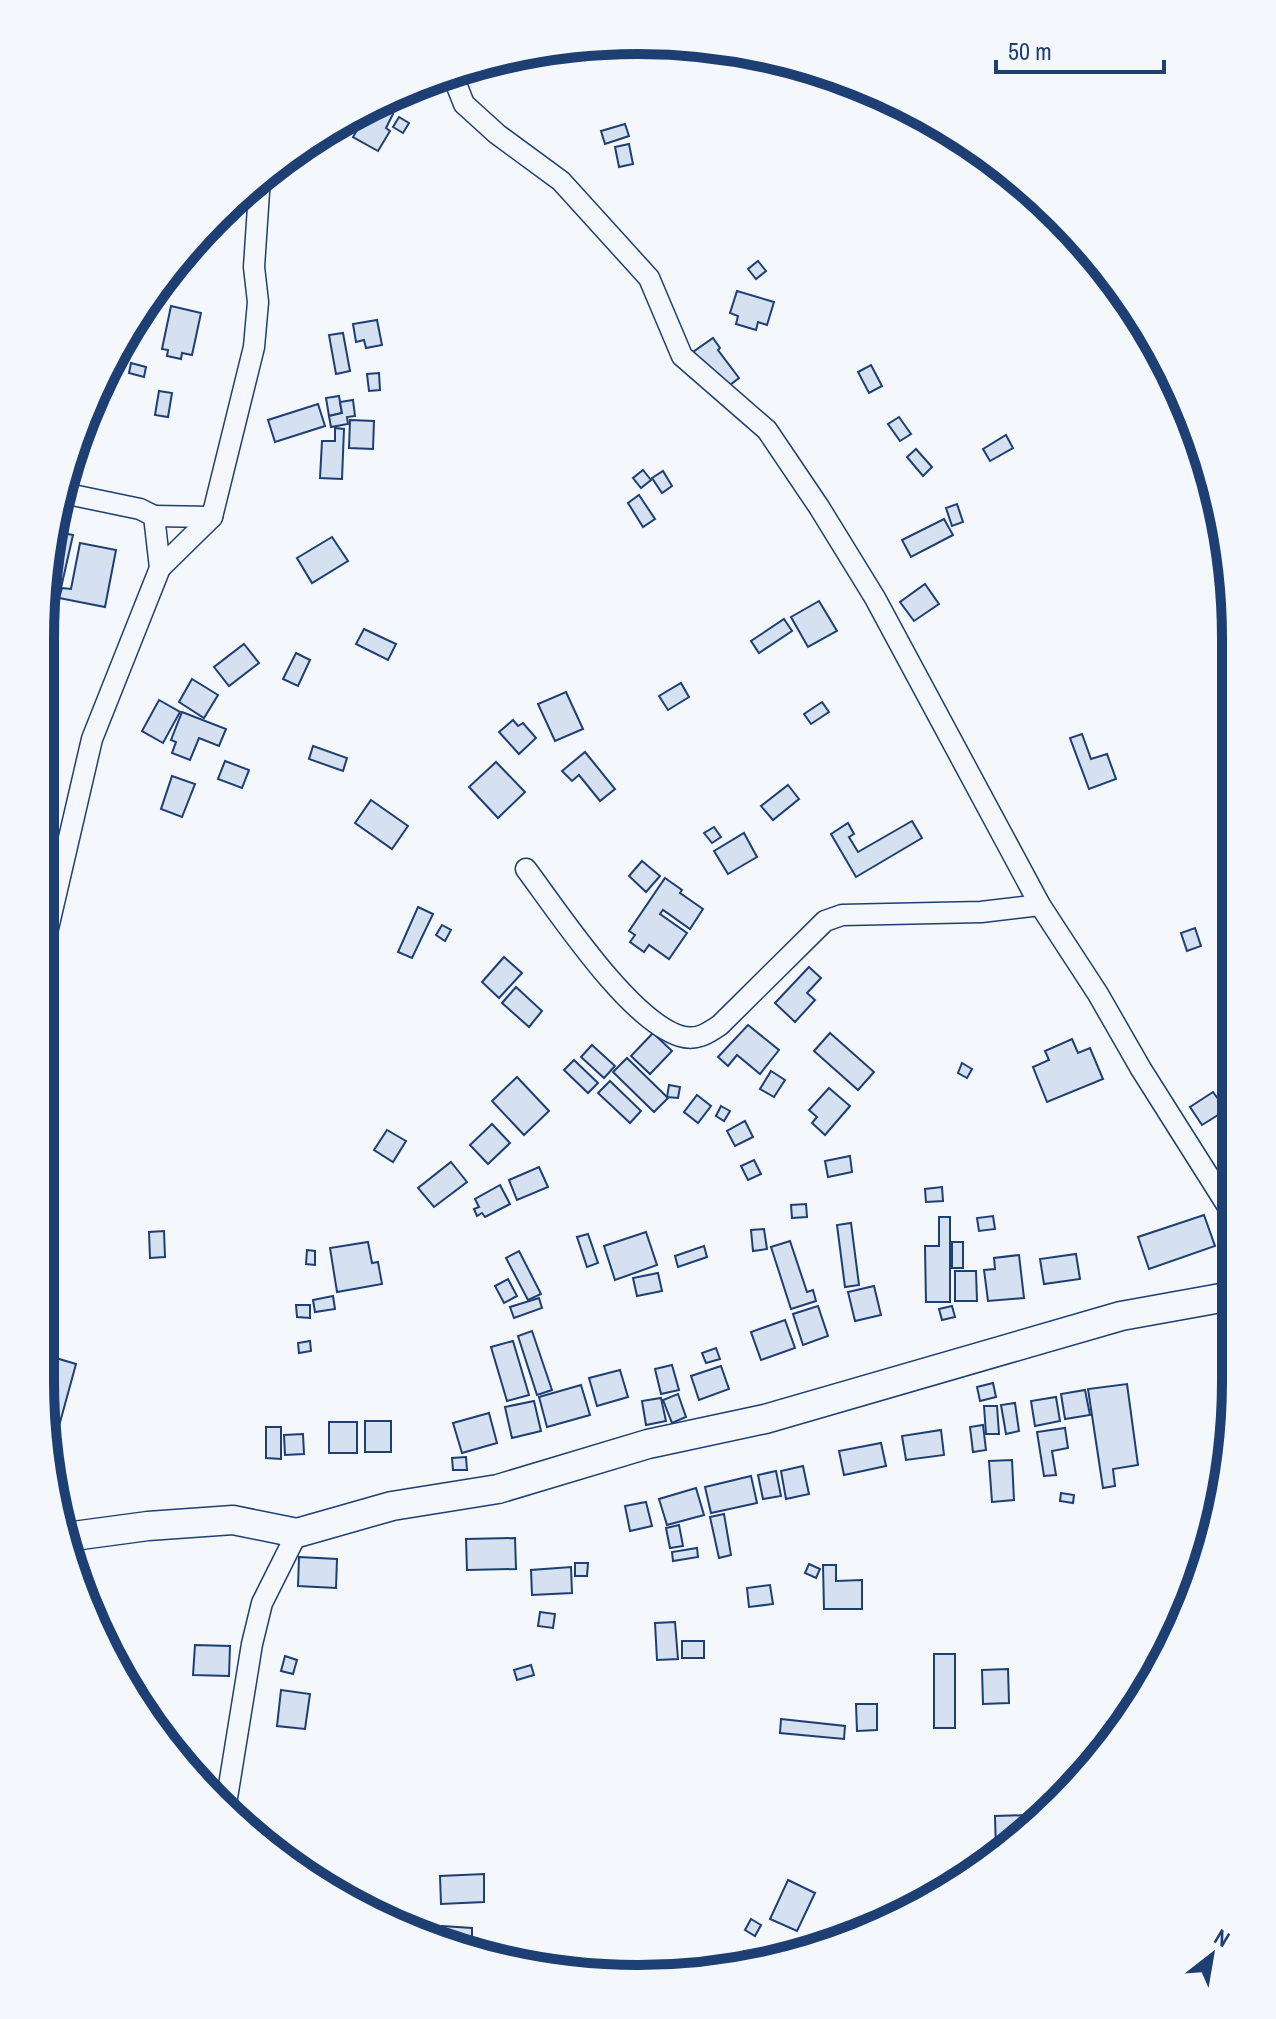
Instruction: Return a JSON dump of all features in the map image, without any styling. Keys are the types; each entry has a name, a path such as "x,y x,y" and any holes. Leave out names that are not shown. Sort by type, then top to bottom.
{"main road":[{"path":"75,1536 148,1526 233,1520 297,1533 392,1506 498,1489 648,1444 765,1419 1121,1316 1222,1298"}],"street":[{"path":"456,83 464,104 497,134 561,181 649,278 682,356 767,430 875,598 1040,905 1222,1197"},
{"path":"54,903 92,739 160,568 212,517 254,347 258,302 254,267 259,194"},
{"path":"72,495 140,509 154,516 212,517"},
{"path":"154,516 160,568"},
{"path":"526,869 608,978 635,1006 681,1037 703,1037 720,1025 825,921 842,915 981,912 1040,905"},
{"path":"227,1796 252,1644 262,1603 297,1533"}],"building":[{"path":"387,111 393,114 386,128 390,131 378,151 353,137 360,124"},
{"path":"399,117 409,123 403,133 393,127"},
{"path":"625,124 629,136 605,144 601,131"},
{"path":"629,144 633,164 619,167 615,147"},
{"path":"758,261 766,271 756,279 748,269"},
{"path":"737,291 774,302 767,325 758,322 756,330 736,324 738,316 730,313"},
{"path":"171,306 201,313 192,355 182,353 181,359 167,356 168,350 162,349"},
{"path":"377,320 382,345 366,348 364,340 356,342 353,324"},
{"path":"343,333 350,371 336,374 329,335"},
{"path":"713,338 739,378 722,391 693,352"},
{"path":"131,363 146,367 144,377 129,373"},
{"path":"871,365 882,386 869,393 858,372"},
{"path":"379,373 380,390 369,391 367,374"},
{"path":"159,391 172,393 168,417 155,415"},
{"path":"339,396 342,413 329,416 326,398"},
{"path":"353,400 355,416 347,417 348,424 331,427 329,416 342,413 340,402"},
{"path":"318,404 325,426 275,442 268,420"},
{"path":"899,417 911,434 900,441 888,424"},
{"path":"350,420 374,421 373,449 349,448"},
{"path":"335,428 344,429 342,479 320,478 322,441 335,441"},
{"path":"1006,435 1013,448 990,461 983,449"},
{"path":"916,449 932,467 923,476 907,457"},
{"path":"643,470 651,480 641,488 633,478"},
{"path":"663,471 672,486 662,493 652,478"},
{"path":"639,495 655,519 643,527 628,503"},
{"path":"957,504 963,522 952,526 946,508"},
{"path":"944,519 953,535 911,557 902,540"},
{"path":"64,533 73,535 61,588 56,587"},
{"path":"332,537 348,561 312,583 297,558"},
{"path":"80,543 116,550 105,607 59,598 62,588 71,589"},
{"path":"925,584 939,604 914,621 900,602"},
{"path":"819,601 837,631 808,647 791,617"},
{"path":"784,619 792,631 759,653 751,641"},
{"path":"364,629 396,644 388,660 356,644"},
{"path":"244,644 259,663 229,686 214,667"},
{"path":"296,653 310,660 298,686 283,679"},
{"path":"192,679 218,695 204,718 179,702"},
{"path":"681,683 689,697 668,710 659,696"},
{"path":"566,692 583,729 555,741 538,704"},
{"path":"159,700 180,712 163,743 142,731"},
{"path":"822,702 829,712 811,724 804,714"},
{"path":"182,712 226,729 219,746 199,738 190,760 172,753 176,742 171,740"},
{"path":"513,720 518,726 523,723 536,738 519,754 499,732"},
{"path":"1082,734 1091,759 1107,754 1116,779 1089,789 1070,738"},
{"path":"313,746 347,758 343,771 309,759"},
{"path":"585,752 615,789 600,801 579,775 572,781 562,771"},
{"path":"225,761 249,770 242,788 218,779"},
{"path":"496,762 525,792 498,818 469,787"},
{"path":"172,776 195,784 182,817 161,809"},
{"path":"788,785 799,799 773,820 761,806"},
{"path":"371,800 408,826 392,849 355,823"},
{"path":"912,821 922,838 856,877 831,834 848,823 854,834 849,837 858,852"},
{"path":"714,827 721,837 712,843 704,833"},
{"path":"744,833 757,857 728,874 714,851"},
{"path":"642,861 660,876 646,892 629,876"},
{"path":"665,878 703,909 690,929 663,910 660,914 687,933 669,959 649,945 644,952 630,942 635,935 629,931"},
{"path":"418,907 433,914 412,958 398,952"},
{"path":"442,925 451,930 445,941 436,935"},
{"path":"1195,928 1201,946 1187,951 1181,933"},
{"path":"504,957 522,973 499,998 482,982"},
{"path":"809,967 821,978 807,993 815,1000 795,1022 775,1003"},
{"path":"516,987 542,1011 529,1027 502,1003"},
{"path":"748,1025 779,1050 760,1074 737,1055 728,1066 718,1057"},
{"path":"653,1033 672,1051 650,1074 631,1056"},
{"path":"830,1033 874,1072 858,1090 814,1051"},
{"path":"1072,1039 1078,1053 1090,1048 1103,1079 1047,1102 1033,1067 1049,1060 1045,1051"},
{"path":"592,1045 615,1066 604,1078 581,1057"},
{"path":"627,1058 668,1098 654,1112 613,1072"},
{"path":"574,1060 598,1083 588,1093 564,1070"},
{"path":"962,1063 972,1069 967,1078 958,1073"},
{"path":"771,1071 785,1080 774,1097 760,1089"},
{"path":"517,1077 549,1111 524,1135 492,1101"},
{"path":"610,1081 641,1111 630,1123 598,1093"},
{"path":"669,1085 680,1087 678,1098 667,1097"},
{"path":"829,1088 850,1106 825,1135 812,1123 817,1117 809,1110"},
{"path":"1213,1092 1222,1104 1222,1112 1202,1125 1190,1107"},
{"path":"697,1095 711,1106 698,1123 684,1112"},
{"path":"721,1106 730,1111 724,1121 716,1116"},
{"path":"745,1121 753,1137 735,1146 727,1131"},
{"path":"492,1124 510,1143 488,1164 470,1145"},
{"path":"387,1130 406,1141 393,1162 374,1150"},
{"path":"850,1156 852,1172 828,1177 825,1161"},
{"path":"754,1160 761,1174 748,1180 741,1166"},
{"path":"451,1162 467,1182 434,1207 418,1188"},
{"path":"539,1167 548,1187 517,1200 509,1180"},
{"path":"500,1185 510,1204 485,1217 482,1213 477,1216 474,1209 479,1207 475,1199"},
{"path":"942,1187 943,1201 926,1202 925,1189"},
{"path":"806,1204 807,1217 792,1218 791,1205"},
{"path":"1204,1215 1215,1246 1149,1269 1138,1237"},
{"path":"993,1216 995,1229 979,1231 977,1218"},
{"path":"939,1217 950,1217 950,1302 926,1302 925,1246 939,1246"},
{"path":"851,1223 859,1285 845,1287 837,1225"},
{"path":"764,1229 767,1249 753,1251 751,1230"},
{"path":"164,1231 165,1257 150,1258 149,1232"},
{"path":"646,1232 657,1265 615,1280 604,1246"},
{"path":"588,1234 598,1263 587,1267 577,1237"},
{"path":"790,1241 807,1292 813,1290 816,1301 791,1309 771,1247"},
{"path":"368,1242 372,1263 378,1262 382,1284 337,1292 330,1248"},
{"path":"952,1242 963,1242 963,1268 952,1268"},
{"path":"704,1246 707,1257 678,1267 675,1256"},
{"path":"307,1250 315,1251 315,1265 306,1264"},
{"path":"519,1251 541,1294 528,1300 506,1258"},
{"path":"1076,1254 1080,1279 1044,1284 1040,1259"},
{"path":"1019,1255 1024,1298 988,1301 984,1270 995,1269 994,1258"},
{"path":"955,1271 976,1271 977,1301 955,1301"},
{"path":"658,1273 662,1291 637,1296 633,1278"},
{"path":"508,1279 517,1296 504,1303 495,1286"},
{"path":"874,1286 881,1315 855,1321 848,1292"},
{"path":"333,1296 335,1309 315,1312 313,1300"},
{"path":"539,1298 542,1308 514,1318 510,1307"},
{"path":"296,1305 310,1305 310,1318 297,1317"},
{"path":"818,1306 828,1336 803,1345 793,1314"},
{"path":"952,1306 955,1317 942,1320 939,1309"},
{"path":"785,1320 795,1348 761,1360 751,1332"},
{"path":"532,1331 552,1390 537,1395 518,1336"},
{"path":"310,1341 311,1351 299,1353 298,1343"},
{"path":"513,1341 529,1395 507,1401 491,1347"},
{"path":"716,1348 720,1359 706,1363 702,1353"},
{"path":"54,1357 76,1364 57,1435"},
{"path":"672,1365 679,1390 661,1394 655,1369"},
{"path":"721,1366 729,1389 699,1400 691,1376"},
{"path":"620,1370 628,1397 597,1406 589,1378"},
{"path":"993,1383 996,1397 980,1401 977,1387"},
{"path":"1127,1384 1138,1465 1113,1469 1115,1486 1103,1488 1088,1389"},
{"path":"581,1385 590,1415 547,1427 539,1397"},
{"path":"1085,1390 1090,1415 1065,1419 1061,1394"},
{"path":"678,1394 686,1417 672,1423 663,1400"},
{"path":"1056,1397 1060,1421 1035,1426 1031,1401"},
{"path":"661,1398 666,1421 646,1425 642,1401"},
{"path":"534,1401 541,1431 512,1438 505,1407"},
{"path":"1015,1403 1019,1431 1006,1434 1001,1405"},
{"path":"984,1406 997,1406 999,1434 986,1434"},
{"path":"489,1413 497,1443 462,1453 453,1423"},
{"path":"365,1421 391,1421 391,1452 365,1452"},
{"path":"329,1422 357,1422 357,1453 329,1453"},
{"path":"983,1425 986,1450 973,1452 970,1427"},
{"path":"266,1427 281,1427 281,1459 266,1458"},
{"path":"1065,1428 1068,1448 1052,1451 1056,1475 1044,1476 1037,1432"},
{"path":"941,1430 944,1455 906,1460 902,1436"},
{"path":"303,1434 304,1454 285,1455 284,1435"},
{"path":"881,1443 886,1466 844,1475 839,1451"},
{"path":"466,1457 467,1470 453,1470 452,1458"},
{"path":"1012,1460 1014,1500 992,1502 989,1461"},
{"path":"803,1466 809,1494 786,1499 781,1471"},
{"path":"776,1471 781,1496 763,1499 758,1475"},
{"path":"751,1476 757,1503 711,1513 705,1487"},
{"path":"696,1488 704,1515 667,1525 659,1499"},
{"path":"1061,1493 1074,1495 1073,1503 1060,1501"},
{"path":"646,1502 652,1526 630,1531 625,1506"},
{"path":"724,1514 731,1555 719,1558 710,1517"},
{"path":"679,1525 683,1546 670,1548 666,1528"},
{"path":"515,1538 516,1569 467,1570 466,1539"},
{"path":"697,1548 698,1557 673,1561 672,1552"},
{"path":"299,1557 337,1559 336,1588 298,1586"},
{"path":"575,1563 588,1563 587,1576 575,1576"},
{"path":"809,1564 820,1569 816,1578 805,1573"},
{"path":"823,1565 836,1565 836,1581 862,1580 862,1609 824,1609"},
{"path":"571,1567 572,1593 532,1595 531,1570"},
{"path":"770,1585 773,1604 749,1607 747,1588"},
{"path":"540,1612 555,1614 553,1628 538,1626"},
{"path":"675,1622 678,1659 657,1660 655,1623"},
{"path":"682,1641 704,1641 704,1658 682,1658"},
{"path":"195,1645 230,1646 229,1676 193,1675"},
{"path":"934,1654 955,1654 955,1728 934,1728"},
{"path":"285,1656 297,1660 293,1674 281,1671"},
{"path":"531,1665 534,1675 517,1680 514,1670"},
{"path":"1008,1669 1009,1703 983,1704 982,1670"},
{"path":"281,1690 310,1694 305,1729 277,1726"},
{"path":"856,1704 877,1704 877,1730 857,1731"},
{"path":"781,1719 845,1726 844,1739 780,1733"},
{"path":"1028,1815 996,1843 995,1816"},
{"path":"484,1874 484,1902 441,1904 440,1876"},
{"path":"788,1880 815,1893 797,1931 770,1919"},
{"path":"751,1919 761,1925 755,1936 745,1930"},
{"path":"442,1926 472,1928 472,1939 466,1939 442,1931"}]}
